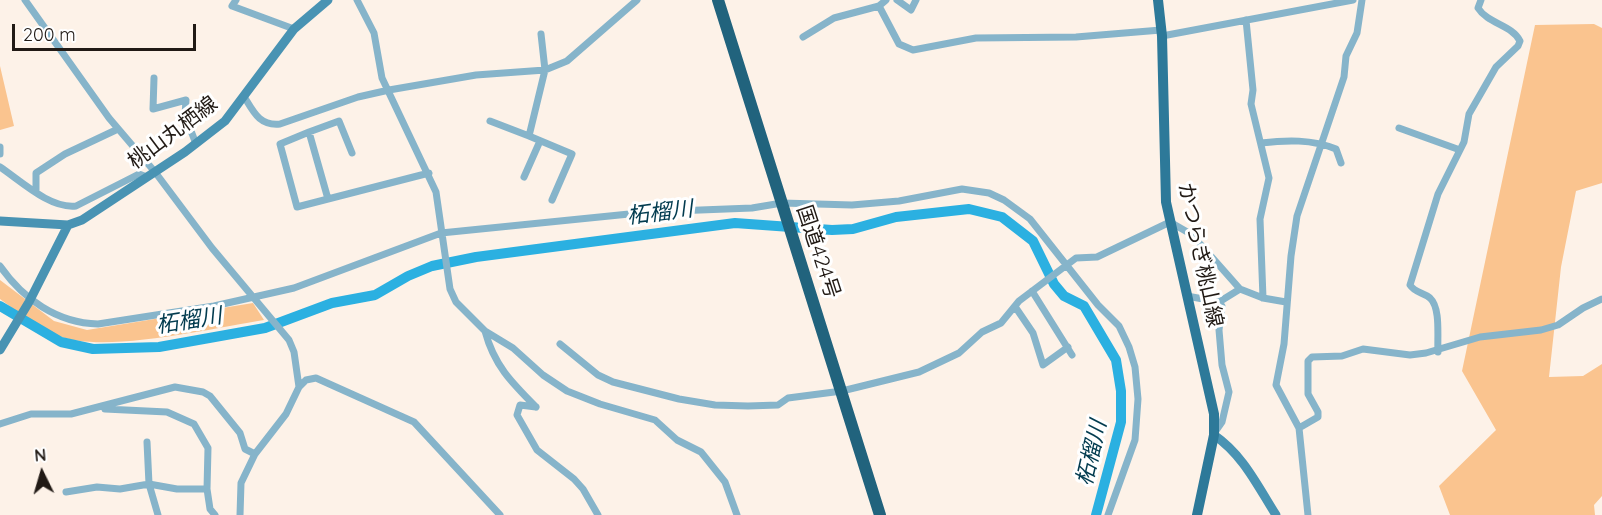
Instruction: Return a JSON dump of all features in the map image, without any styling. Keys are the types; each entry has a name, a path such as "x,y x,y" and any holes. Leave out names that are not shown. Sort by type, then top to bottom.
{"highway":[{"name":"国道424号","path":"718,0 880,515"}],"main road":[{"name":"桃山丸栖線","path":"0,221 68,225 82,220 196,144 225,121 245,98 294,29 328,0"},
{"name":"かつらぎ桃山線","path":"1158,0 1161,33 1164,177 1170,222 1210,394 1214,435 1197,515"},
{"path":"2,346 30,300 68,225"},
{"path":"1214,435 1232,448 1240,458 1276,515"}],"street":[{"path":"25,0 151,174 282,332 294,351 299,387"},
{"path":"236,0 232,6 294,29"},
{"path":"357,0 375,33 378,68 436,192 450,289 456,302 485,331 513,348 543,375 567,391 600,404 655,420 677,440 701,452 725,482 737,515"},
{"path":"245,98 260,120 270,125 280,124 358,97 389,90 476,75 545,70 567,61 637,0"},
{"path":"803,37 834,18 879,6 886,0"},
{"path":"897,0 911,10 916,0"},
{"path":"879,6 899,44 913,50 976,38 1161,33 1353,0"},
{"path":"1308,515 1299,428 1276,385 1284,344 1286,302 1297,216 1344,76 1346,56 1357,33 1362,0"},
{"path":"1438,352 1436,306 1430,297 1414,292 1410,285 1438,194 1460,150 1469,114 1496,67 1518,46 1520,41 1517,35 1485,17 1478,8 1481,0"},
{"path":"1246,20 1253,90 1251,104 1269,178 1260,219 1263,298"},
{"path":"529,136 545,70 541,33"},
{"path":"154,78 153,109 186,100 184,115 196,144"},
{"path":"352,153 339,121 280,144 297,207 429,173"},
{"path":"490,121 572,154 552,200"},
{"path":"1399,128 1460,150"},
{"path":"36,191 36,173 65,154 118,129"},
{"path":"309,132 328,199"},
{"path":"1261,143 1290,139 1296,142 1322,143 1336,149 1341,163"},
{"path":"524,177 540,141"},
{"path":"0,147 0,154"},
{"path":"0,167 56,203 76,206 139,174 151,174"},
{"path":"0,266 9,279 30,300 50,313 79,323 98,324 256,299 294,288 441,236 649,212 783,205 852,205 899,201 939,191 962,189 989,193 1005,200 1030,219 1098,305 1119,326 1135,367 1138,399 1135,440 1108,515"},
{"path":"560,344 598,375 613,382 715,405 778,405 788,398 842,391 919,372 959,353 982,332 1001,323 1016,308 1019,301 1076,258 1097,257 1170,222 1189,233 1240,289 1263,298 1286,302"},
{"path":"1218,302 1240,289"},
{"path":"1033,290 1072,355"},
{"path":"1187,296 1218,302 1222,306 1219,330 1222,365 1229,392 1222,422 1214,435"},
{"path":"1299,428 1318,417 1318,412 1308,394 1308,361 1312,357 1342,356 1363,349 1410,355 1438,352 1480,337 1501,337 1558,326 1583,308 1602,299"},
{"path":"1016,308 1033,333 1043,365 1068,347"},
{"path":"485,331 491,355 518,390 536,406 520,405 517,415 537,450 574,479 583,489 598,515"},
{"path":"240,515 241,483 255,454 286,414 299,387 306,380 316,378 414,422 500,515"},
{"path":"0,424 31,414 71,414 130,400 163,388 176,387 203,392 215,401 236,427 245,449 255,454"},
{"path":"103,405 104,409 167,412 195,424 208,448 207,489 210,509 215,515"},
{"path":"147,442 149,484 158,515"},
{"path":"66,492 149,484 177,489 207,489"}],"shaded area":[{"path":"1594,24 1602,28 1602,183 1576,191 1561,267 1549,377 1583,376 1602,364 1602,496 1594,505 1595,515 1450,515 1439,486 1496,430 1462,371 1535,25"},
{"path":"0,66 14,126 0,130"},
{"path":"0,280 54,321 87,330 253,303 264,320 159,338 130,341 79,341 59,336 0,299"}],"waterway":[{"name":"柘榴川","path":"0,306 61,342 93,349 159,347 265,328 332,303 375,295 408,276 432,266 476,257 735,223 832,230 853,229 896,217 969,209 1002,217 1033,241 1054,284 1064,296 1084,306 1116,360 1121,391 1121,422 1096,515"}]}
